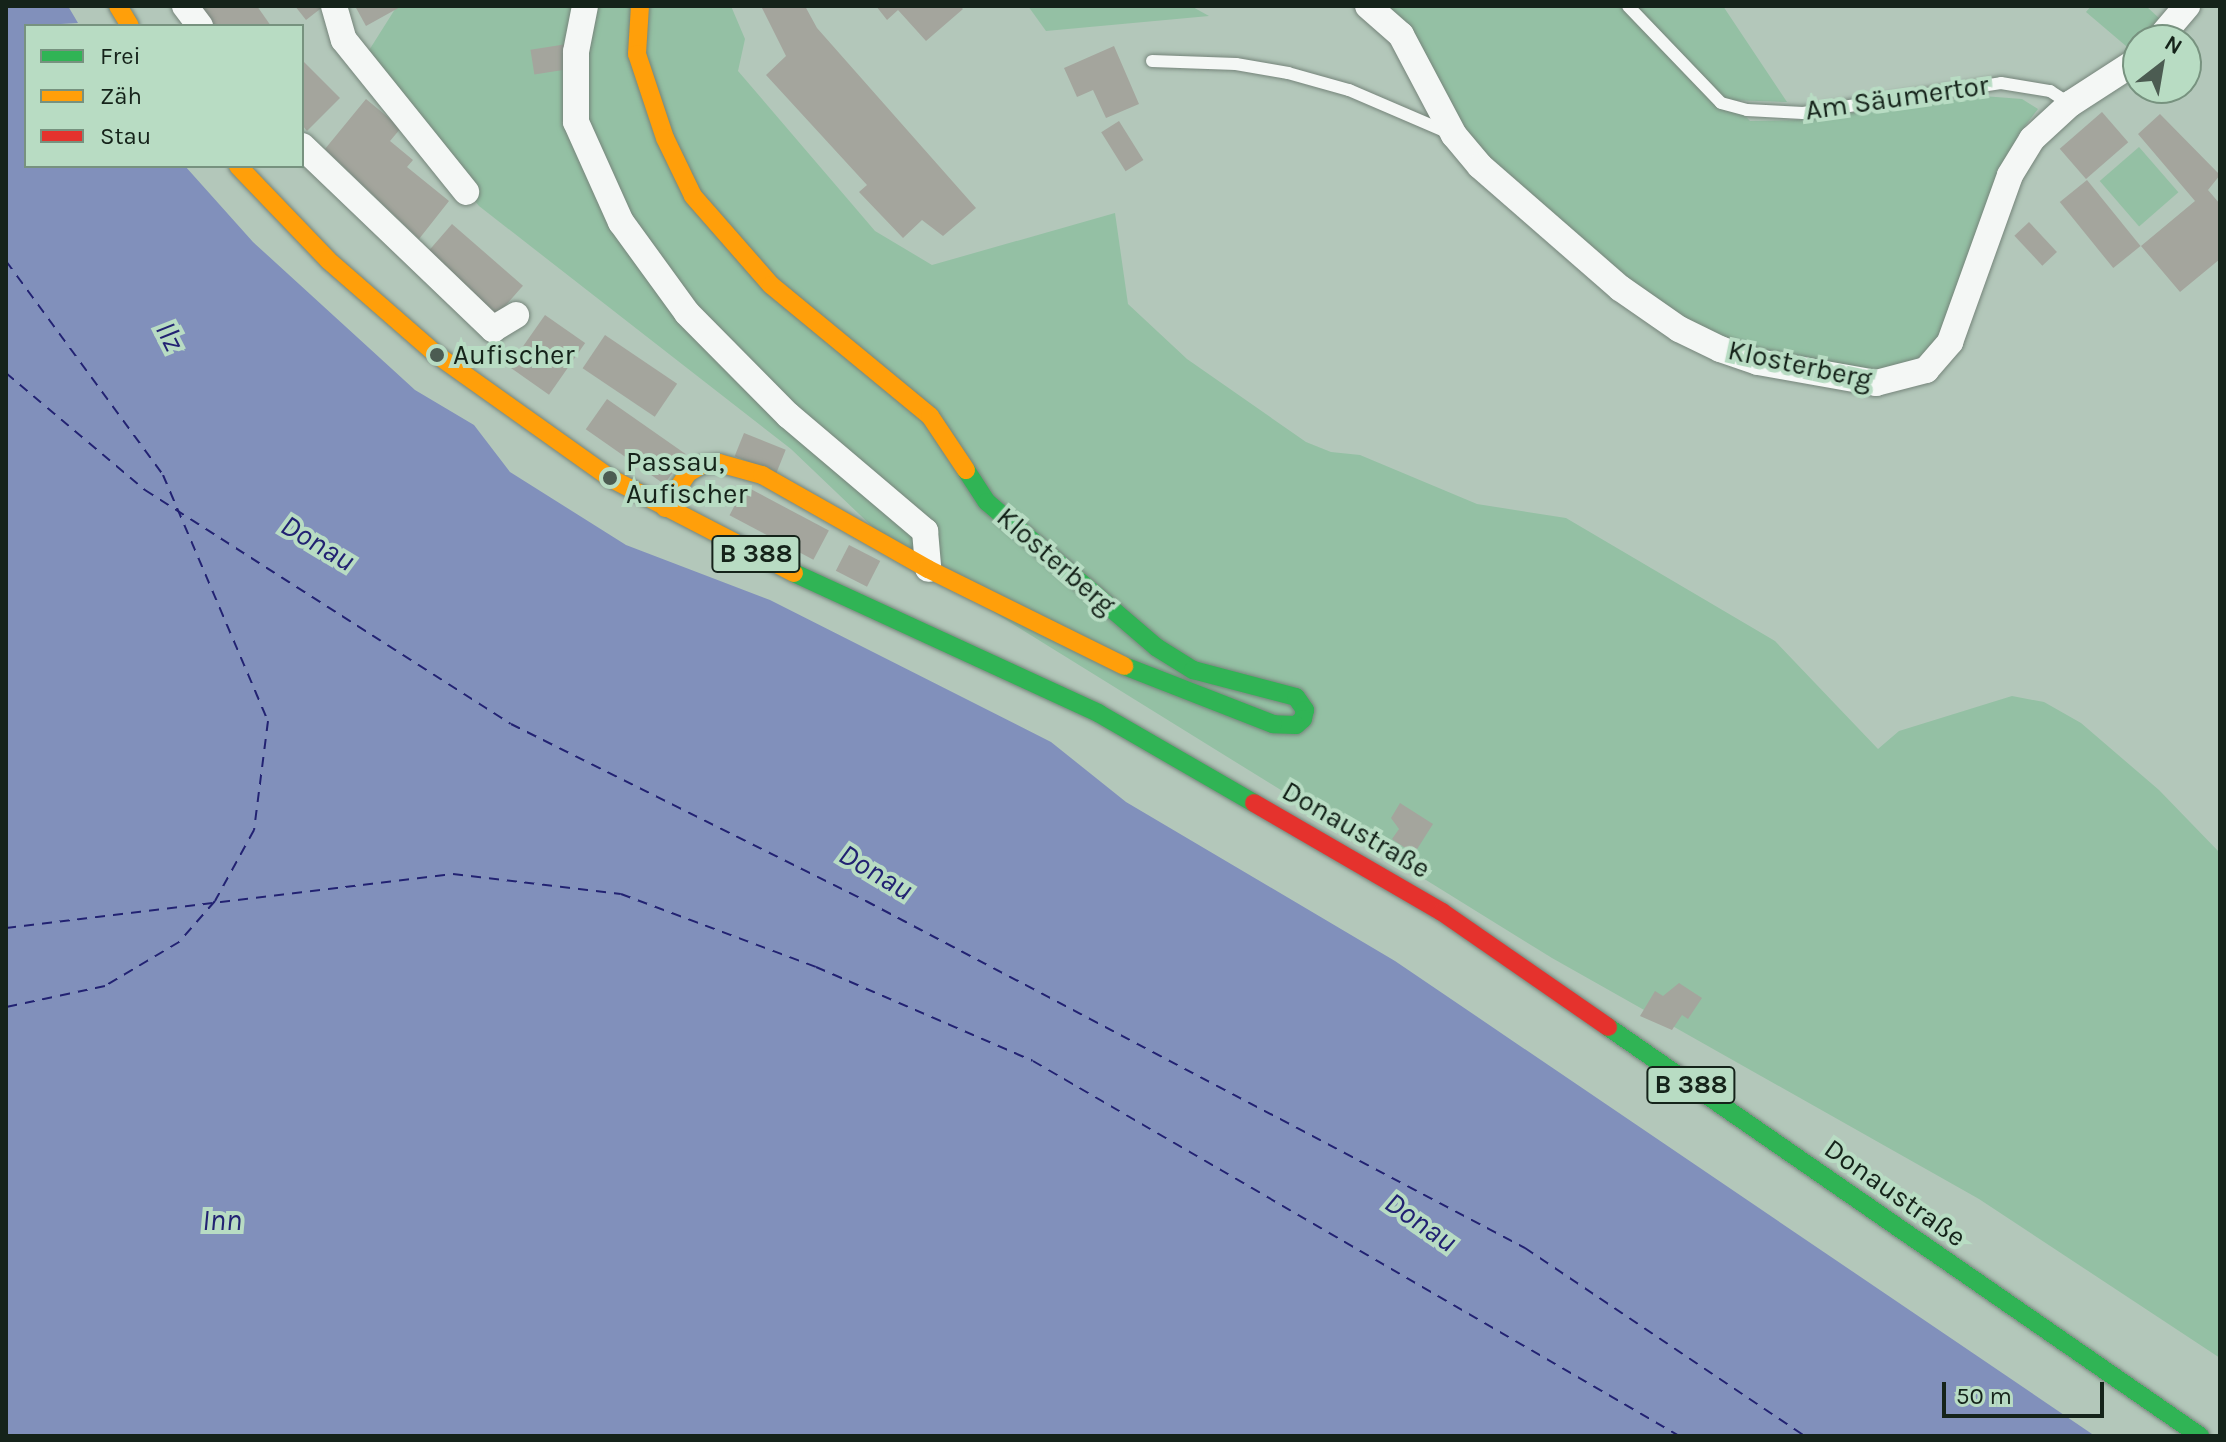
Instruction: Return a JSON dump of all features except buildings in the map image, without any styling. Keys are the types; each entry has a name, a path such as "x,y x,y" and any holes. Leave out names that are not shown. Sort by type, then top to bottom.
{"main road":[{"path":"118,6 129,24"},
{"name":"Klosterberg","path":"640,6 637,54 665,138 693,196 771,285 930,416 987,502 1156,647 1193,670 1296,697 1305,710 1303,719 1296,725 1273,724 1170,687 928,569 762,475 719,463 688,473 665,508"},
{"name":"Donaustraße","path":"240,168 328,260 437,355 610,478 848,601 1098,713 1442,912 2200,1436"}],"street":[{"path":"185,6 198,24"},
{"path":"334,6 344,40 466,192"},
{"path":"585,6 576,52 576,122 621,222 698,325 788,415 925,531 928,569"},
{"name":"Klosterberg","path":"1368,6 1401,35 1454,135 1480,166 1576,253 1679,329 1758,362 1876,383 1926,370 1950,342 2010,175 2032,139 2070,104 2122,70"},
{"path":"2172,24 2187,6"},
{"path":"304,148 493,329 516,315"}],"lane":[{"name":"Am Säumertor","path":"1628,6 1721,103 1747,110 1803,113 2001,83 2050,91 2070,104"},
{"path":"1152,61 1236,64 1288,73 1349,90 1454,135"}],"green space":[{"path":"397,6 731,6 745,39 738,71 875,231 932,265 1115,213 1128,304 1187,359 1306,442 1331,452 1360,455 1477,504 1566,518 1775,641 1878,749 1899,731 2012,696 2044,702 2081,723 2159,790 2220,853 2220,1358 1979,1199 1552,958 903,556 791,449 479,206 361,63"},
{"path":"1028,6 1191,6 1209,16 1046,31"},
{"path":"1379,6 1723,6 1787,102 1730,100 1750,121 1799,120 1983,96 2022,99 2038,109 2018,135 1964,291 1931,350 1904,368 1877,374 1766,352 1693,330 1649,300 1490,163"},
{"path":"2091,6 2146,6 2161,20 2156,24 2122,24 2122,43 2086,12"},
{"path":"2139,147 2178,192 2139,226 2100,181"}],"water":[{"path":"6,6 68,6 78,23 24,24 24,168 187,168 253,242 415,390 474,425 510,472 626,545 770,600 1051,742 1126,802 1395,961 2095,1436 6,1436"}],"ferry route":[{"path":"6,261 163,475 268,721 254,830 215,901 179,942 105,986 6,1007"},
{"path":"6,373 145,490 511,724 866,901 1525,1248 1805,1436"},
{"path":"6,928 453,874 621,894 816,967 1033,1061 1679,1436"}],"traffic: fast":[{"path":"966,470 987,502 1156,647 1193,670 1296,697 1305,710 1303,719 1296,725 1273,724 1124,666"},
{"path":"794,573 1098,713 1254,803"},
{"path":"1608,1027 2200,1436"}],"traffic: slow":[{"path":"118,6 129,24"},
{"path":"640,6 637,54 665,138 693,196 771,285 930,416 966,470"},
{"path":"240,168 328,260 437,355 610,478 794,573"},
{"path":"665,508 688,473 702,465 719,463 762,475 928,569 1124,666"}],"traffic: jam":[{"path":"1254,803 1442,912 1608,1027"}],"place":[{"name":"Aufischer","path":"437,355"},
{"name":"Passau, Aufischer","path":"610,478"}],"water label":[{"name":"Ilz","path":"170,336"},
{"name":"Donau","path":"318,543"},
{"name":"Donau","path":"876,872"},
{"name":"Inn","path":"222,1220"},
{"name":"Donau","path":"1421,1222"}]}
